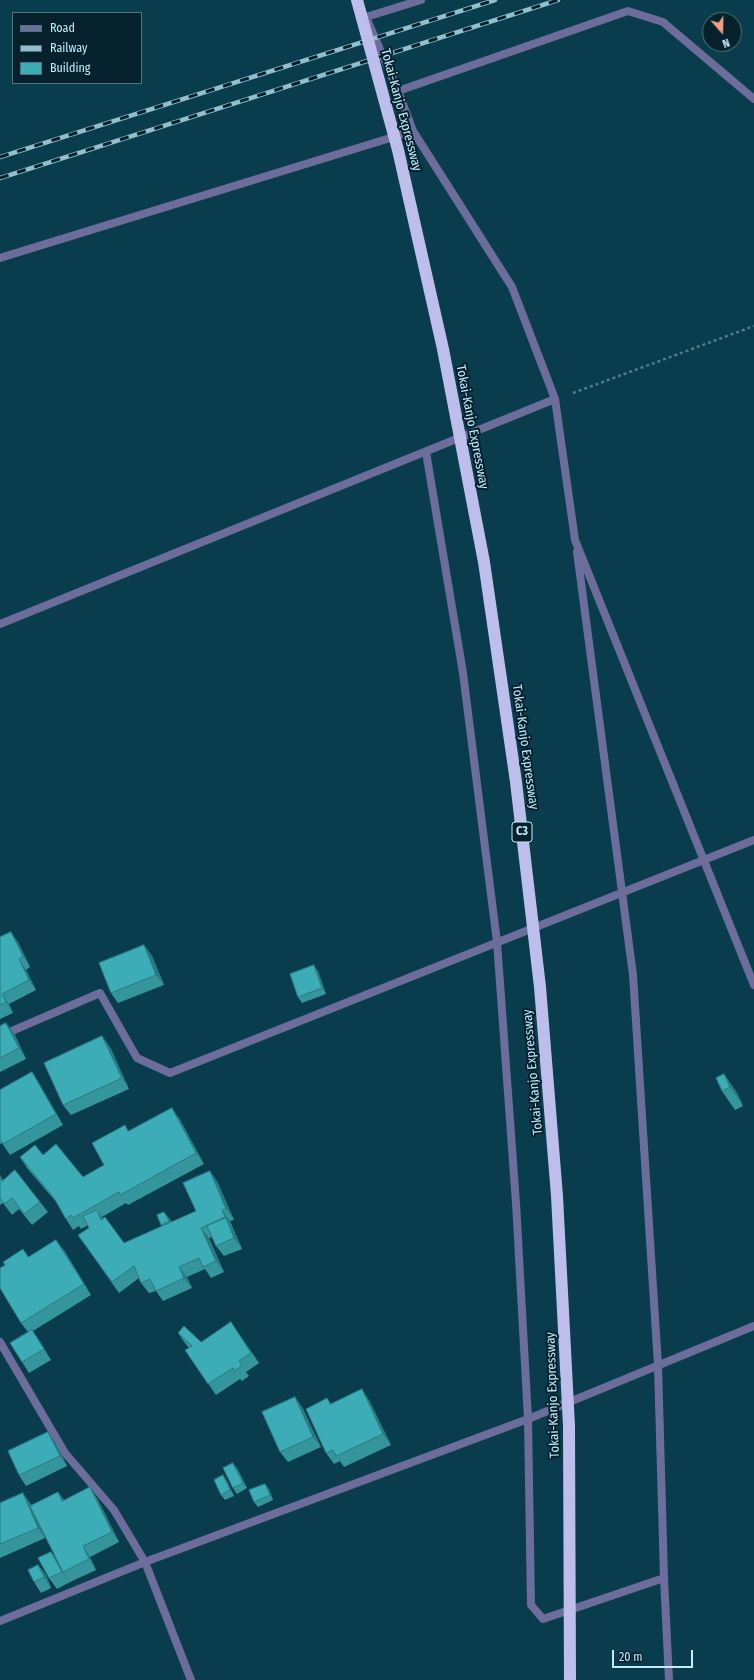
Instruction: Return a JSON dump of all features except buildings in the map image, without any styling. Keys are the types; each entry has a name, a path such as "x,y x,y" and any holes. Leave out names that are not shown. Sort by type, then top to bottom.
{"highway":[{"name":"Tokai-Kanjo Expressway","path":"357,0 398,150 443,349 484,562 516,782 540,987 557,1196 569,1426 570,1680"}],"street":[{"path":"354,0 366,17 398,91 413,131 512,287 555,399 623,892 633,975 658,1365 664,1578 669,1680"},
{"path":"366,17 421,0"},
{"path":"398,91 628,11 664,22 754,99"},
{"path":"0,258 413,131"},
{"path":"0,624 555,399"},
{"path":"426,452 463,674 497,942 516,1195 528,1419 531,1605 543,1619 664,1578"},
{"path":"575,540 754,985"},
{"path":"0,1036 100,993 138,1058 170,1073 754,840"},
{"path":"0,1621 145,1562 528,1419 754,1326"},
{"path":"0,1342 65,1453 114,1510 145,1562 191,1680"}],"path":[{"path":"555,399 754,326"}],"railway":[{"path":"0,157 495,0"},
{"path":"0,178 558,0"}]}
